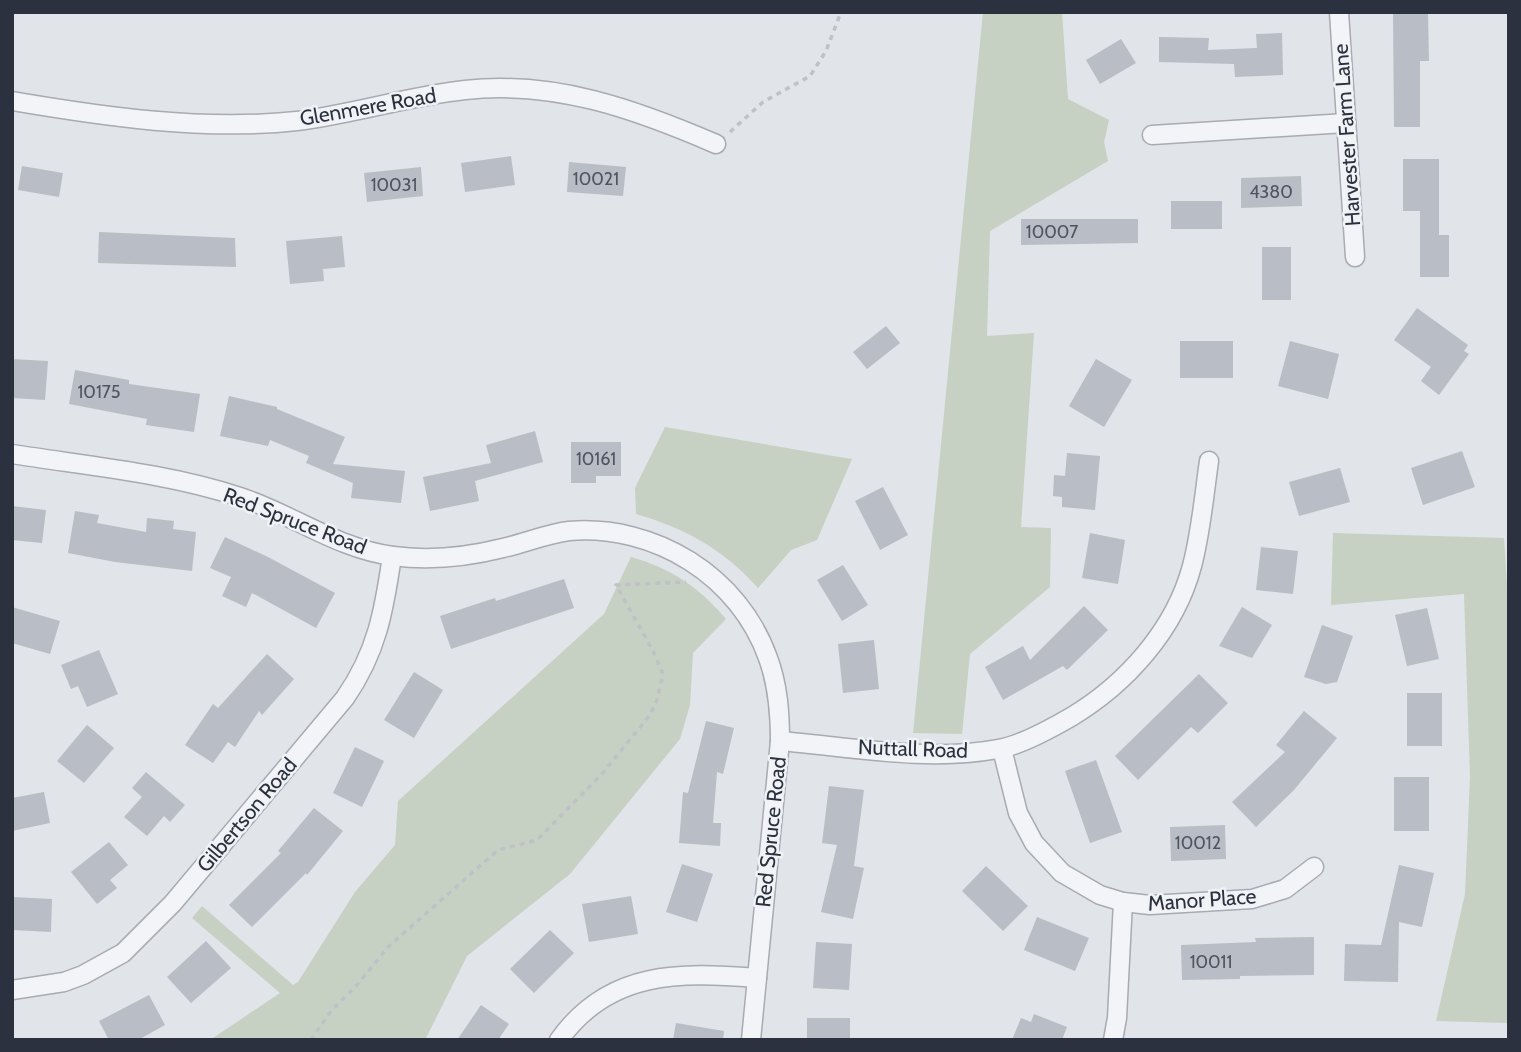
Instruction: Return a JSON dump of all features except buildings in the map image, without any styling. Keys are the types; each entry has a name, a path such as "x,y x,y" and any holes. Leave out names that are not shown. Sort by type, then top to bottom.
{"street":[{"name":"Harvester Farm Lane","path":"1339,12 1355,257"},
{"name":"Glenmere Road","path":"12,101 110,116 179,122 245,123 298,121 463,90 541,89 581,96 659,119 716,144"},
{"path":"1152,135 1346,123"},
{"name":"Red Spruce Road","path":"12,454 201,485 244,498 364,550 392,556 435,558 472,555 549,535 582,530 606,531 668,548 717,581 738,603 755,629 768,657 780,709 780,741 751,1040"},
{"name":"Nuttall Road","path":"780,741 920,754 1002,749 1056,726 1089,706 1121,680 1153,643 1175,608 1191,569 1200,531 1209,461"},
{"name":"Gilbertson Road","path":"12,990 64,982 105,965 131,946 173,903 356,682 379,632 392,556"},
{"name":"Manor Place","path":"1002,749 1018,813 1034,843 1054,866 1100,895 1123,902 1150,905 1252,899 1285,889 1314,867"},
{"path":"1113,1040 1117,1018 1123,902"},
{"path":"559,1040 578,1018 602,1000 648,979 675,974 757,978"}],"path":[{"path":"716,144 763,102 810,76 826,51 841,12"},
{"path":"311,1040 331,1011 357,985 388,947 498,850 537,840 601,775 650,715 657,700 663,674 653,650 615,585 717,581"}],"green space":[{"path":"983,12 1062,12 1068,99 1109,120 1104,142 1108,161 990,231 987,336 1034,333 1021,527 1051,528 1050,587 970,654 962,734 913,733"},
{"path":"665,427 852,459 817,540 791,550 758,588 717,551 687,533 636,514 635,488"},
{"path":"1333,533 1504,538 1509,617 1509,1023 1436,1021 1465,894 1470,777 1464,594 1331,605"},
{"path":"631,557 684,580 726,619 693,653 690,705 680,739 570,874 467,956 425,1040 210,1040 280,993 192,918 202,906 293,985 298,982 355,892 395,845 398,801 604,614"}]}
